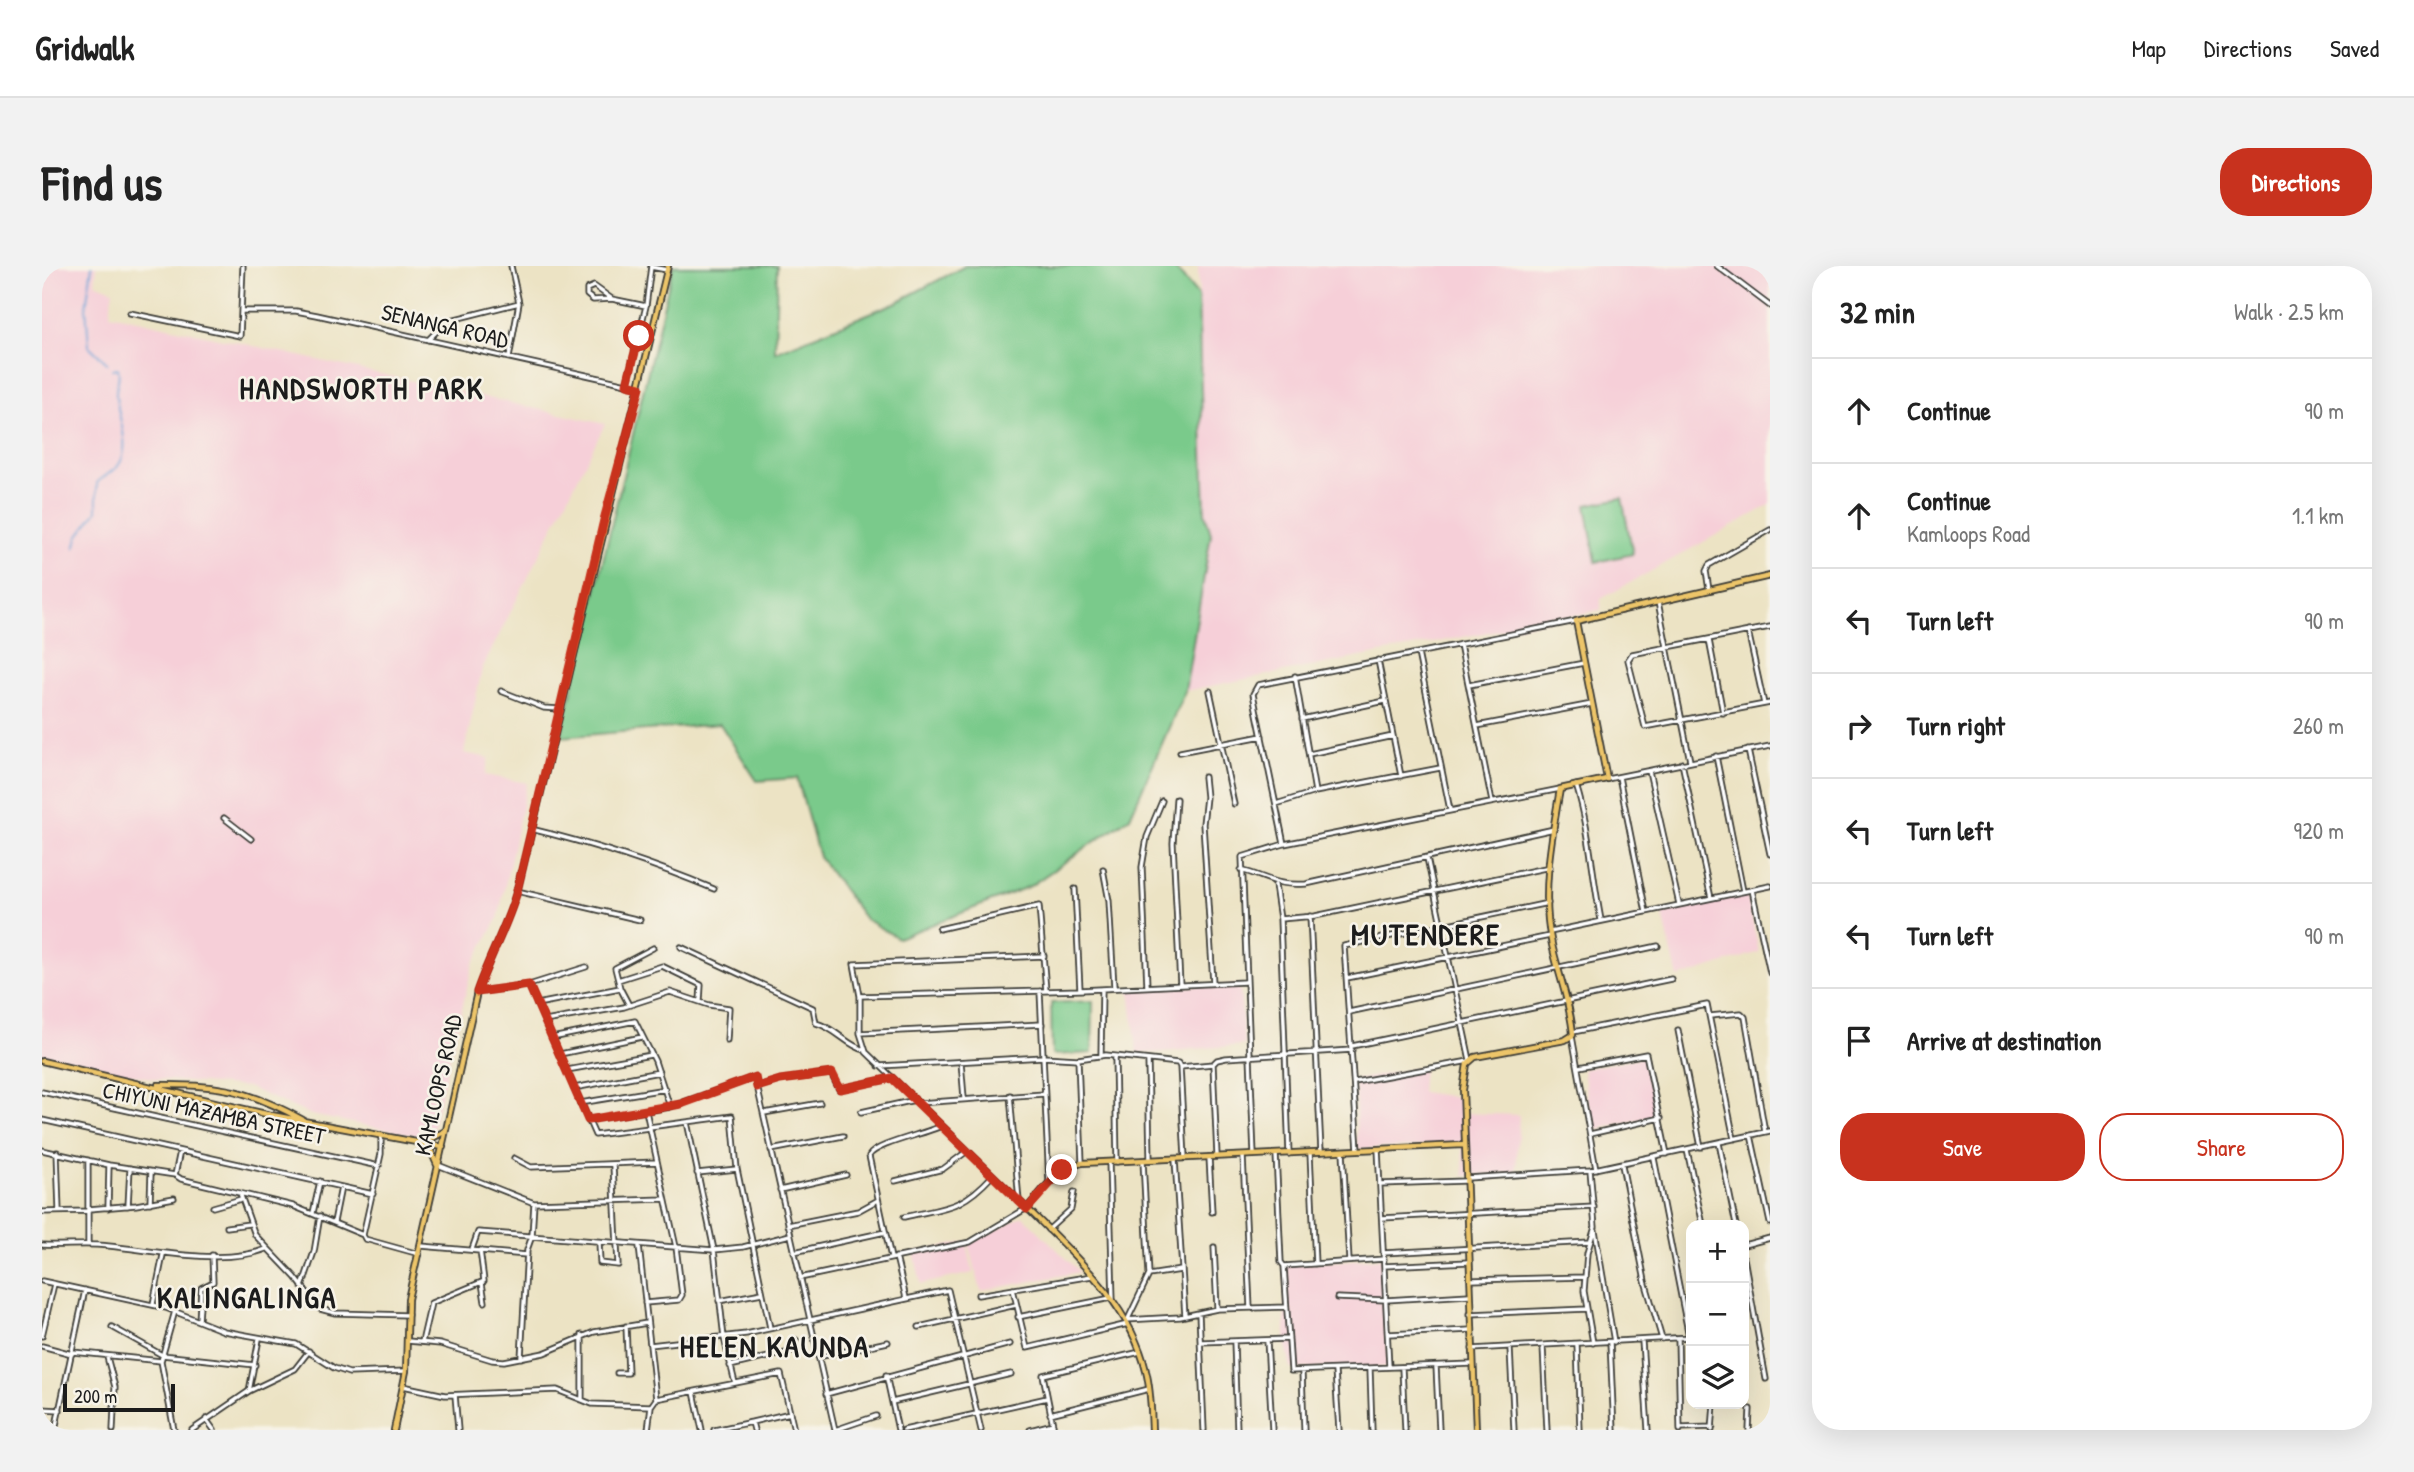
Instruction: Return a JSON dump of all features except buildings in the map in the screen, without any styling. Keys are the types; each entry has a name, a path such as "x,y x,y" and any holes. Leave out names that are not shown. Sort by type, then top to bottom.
{"main road":[{"name":"KAMLOOPS ROAD","path":"394,1430 406,1371 408,1298 477,992 486,963 507,924 517,891 668,268"},
{"path":"1476,1430 1463,1145 1463,1090 1469,1061 1573,1034 1550,934 1548,903 1554,828 1560,789 1607,779 1576,621 1770,576"},
{"path":"42,1061 306,1122 443,1147"},
{"path":"150,1085 231,1088 265,1099 306,1122"},
{"path":"419,1143 432,1141 447,1129"},
{"path":"419,1143 426,1146 435,1158 436,1174"},
{"path":"1152,1430 1149,1389 1140,1352 1127,1321 1093,1276 1027,1209 1049,1182 1066,1167 1082,1163 1463,1145"}],"street":[{"path":"42,282 46,266"},
{"path":"130,313 240,336 243,266"},
{"path":"509,358 519,303 511,266"},
{"path":"627,384 646,306 651,266 668,268"},
{"path":"1717,266 1770,306"},
{"path":"612,299 594,286 587,289 587,295 593,300 612,299 646,306"},
{"path":"428,340 436,329 447,321 519,303"},
{"name":"SENANGA ROAD","path":"242,311 296,312 640,387"},
{"path":"1709,590 1706,571 1709,565 1770,530"},
{"path":"1658,602 1690,761"},
{"path":"1284,844 1253,694 1255,687 1295,676 1576,621"},
{"path":"1770,627 1632,654 1628,660 1642,724 1649,727 1770,703"},
{"path":"1748,631 1764,704"},
{"path":"1709,640 1723,713"},
{"path":"1461,644 1492,802"},
{"path":"1418,653 1450,810"},
{"path":"1378,660 1401,776"},
{"path":"1469,685 1584,663"},
{"path":"1295,676 1315,792"},
{"path":"501,691 527,702 560,709"},
{"path":"1210,691 1234,804"},
{"path":"1302,719 1386,701"},
{"path":"1477,726 1592,704"},
{"path":"1180,752 1262,736"},
{"path":"1309,754 1393,736"},
{"path":"1607,779 1770,746"},
{"path":"1748,750 1770,854"},
{"path":"1716,756 1743,892"},
{"path":"1682,763 1711,898"},
{"path":"1276,804 1315,792 1440,768"},
{"path":"1649,771 1679,904"},
{"path":"1204,777 1206,797 1203,824 1213,983"},
{"path":"1619,777 1646,912"},
{"path":"1576,785 1589,826 1592,876 1602,921"},
{"path":"1254,1155 1241,870 1245,855 1284,844 1560,789"},
{"path":"1176,799 1172,844 1180,985"},
{"path":"1147,986 1142,867 1147,837 1162,801"},
{"path":"224,818 251,839"},
{"path":"1275,885 1306,884 1554,828"},
{"path":"531,829 564,836 663,868 714,889"},
{"path":"1355,1082 1469,1061 1427,858"},
{"path":"1280,919 1310,916 1550,867"},
{"path":"1103,869 1110,901 1114,987"},
{"path":"1241,870 1269,879 1275,885 1280,919 1289,1154"},
{"path":"1348,978 1770,886"},
{"path":"1074,889 1080,990"},
{"path":"1752,890 1770,973"},
{"path":"517,891 640,920"},
{"path":"1358,1150 1344,946 1548,903"},
{"path":"939,929 1039,906 1046,991"},
{"path":"1310,916 1321,1152"},
{"path":"1349,1012 1658,946"},
{"path":"681,947 813,1008 816,1023 834,1029 856,1047 865,1050"},
{"path":"629,1005 620,988 616,967 653,948"},
{"path":"800,1278 970,1242 1027,1209 865,1050 860,1033 860,996 855,975 856,963 1044,956"},
{"path":"618,980 662,966 701,984 699,1002"},
{"path":"477,992 529,985 586,967"},
{"path":"1181,1067 1213,1064 1217,1060 1248,1056 1317,1053 1352,1048 1671,979"},
{"path":"860,996 1245,982"},
{"path":"529,985 597,1137 732,1116 737,1169 770,1328"},
{"path":"537,1004 620,988"},
{"path":"1101,1056 1102,989"},
{"path":"1040,991 1049,1182"},
{"path":"545,1021 629,1005 670,992 699,1002 730,1008 727,1040"},
{"path":"1596,1169 1573,1034 1706,1004 1734,1139"},
{"path":"1380,1184 1590,1170 1768,1131 1745,1017 1741,1013 1710,1016"},
{"path":"552,1038 635,1021 659,1072 670,1107"},
{"path":"860,1033 1042,1024"},
{"path":"1678,1030 1701,1147"},
{"path":"560,1054 642,1037"},
{"path":"1579,1067 1646,1054 1667,1154"},
{"path":"567,1070 652,1055"},
{"path":"879,1066 1101,1056 1178,1063 1181,1067 1185,1158"},
{"path":"1115,1056 1117,1162"},
{"path":"1078,1059 1082,1163"},
{"path":"1148,1060 1150,1161"},
{"path":"961,1062 964,1098"},
{"path":"1213,1064 1217,1157"},
{"path":"574,1088 659,1072"},
{"path":"757,1087 780,1080 831,1073 840,1089 892,1078"},
{"path":"588,1120 670,1107 755,1077 835,1430 876,1416"},
{"path":"580,1103 665,1089"},
{"name":"CHIYUNI MAZAMBA STREET","path":"42,1092 379,1166"},
{"path":"861,1112 917,1101 1044,1094"},
{"path":"1010,1095 1018,1201"},
{"path":"764,1114 820,1104"},
{"path":"645,1303 682,1298 676,1247 646,1111"},
{"path":"1590,1133 1661,1118"},
{"path":"42,1120 373,1194"},
{"path":"687,1122 714,1251 724,1338 734,1383"},
{"path":"906,1298 885,1231 870,1152 941,1126"},
{"path":"1751,1135 1770,1223"},
{"path":"363,1235 379,1166 381,1136"},
{"path":"771,1150 843,1136"},
{"path":"1719,1143 1735,1220"},
{"path":"1378,1149 1389,1368"},
{"path":"42,1150 109,1165 175,1175 181,1179 240,1192 313,1213 363,1235 365,1239 419,1254"},
{"path":"1688,1150 1702,1220"},
{"path":"175,1175 180,1151"},
{"path":"1343,1151 1349,1262"},
{"path":"57,1152 59,1211"},
{"path":"895,1181 943,1169 966,1152"},
{"path":"1310,1153 1315,1264"},
{"path":"1276,1154 1290,1369 1302,1372 1472,1364"},
{"path":"1242,1156 1250,1308"},
{"path":"1209,1157 1212,1212"},
{"path":"514,1158 531,1167 657,1162"},
{"path":"1654,1158 1686,1317"},
{"path":"1175,1159 1185,1316"},
{"path":"88,1160 88,1245"},
{"path":"1127,1321 1149,1275 1143,1161"},
{"path":"1018,1317 1112,1299 1110,1162"},
{"path":"108,1208 109,1165"},
{"path":"599,1242 600,1263 618,1265 620,1244 614,1201 613,1165"},
{"path":"1622,1165 1645,1281 1661,1339"},
{"path":"438,1166 534,1203 666,1199"},
{"path":"128,1206 130,1168"},
{"path":"697,1173 737,1169"},
{"path":"1590,1170 1595,1229 1612,1342 1614,1430"},
{"path":"150,1203 151,1172"},
{"path":"780,1190 845,1175"},
{"path":"904,1217 961,1203 973,1196 992,1176"},
{"path":"313,1213 320,1181"},
{"path":"334,1222 341,1186"},
{"path":"240,1192 249,1224 266,1249 302,1287 314,1304 326,1312 408,1315"},
{"path":"1048,1230 1071,1209 1074,1192"},
{"path":"42,1212 128,1206 174,1198"},
{"path":"213,1207 241,1199"},
{"path":"788,1226 858,1211 878,1200"},
{"path":"521,1358 527,1255 532,1236 534,1203"},
{"path":"1382,1219 1594,1207"},
{"path":"302,1287 310,1269 320,1216"},
{"path":"227,1227 249,1224"},
{"path":"1593,1343 1585,1277 1590,1242 1595,1229"},
{"path":"794,1252 885,1231"},
{"path":"472,1249 478,1232 714,1251 790,1235"},
{"path":"1749,1244 1770,1238"},
{"path":"1383,1253 1590,1242"},
{"path":"42,1245 88,1245 163,1254 212,1255 251,1254 266,1249"},
{"path":"421,1246 527,1255"},
{"path":"639,1246 656,1399 651,1406 648,1430"},
{"path":"1214,1247 1217,1309"},
{"path":"480,1250 485,1302"},
{"path":"153,1304 163,1254"},
{"path":"199,1322 201,1288 213,1282 215,1276 212,1255"},
{"path":"1284,1266 1384,1259"},
{"path":"1384,1266 1468,1262"},
{"path":"1149,1275 1181,1269"},
{"path":"978,1295 1093,1276"},
{"path":"1469,1280 1585,1277"},
{"path":"42,1281 153,1304 199,1322 259,1339 291,1343 309,1351 334,1368 349,1373 406,1371"},
{"path":"422,1342 431,1303 482,1283"},
{"path":"1749,1283 1766,1379"},
{"path":"42,1336 54,1284"},
{"path":"1013,1289 1027,1348 1127,1321 1185,1316 1217,1309 1286,1307"},
{"path":"55,1430 85,1290"},
{"path":"650,1345 724,1338 948,1290 981,1430"},
{"path":"719,1301 762,1293"},
{"path":"1337,1298 1386,1300 1469,1295"},
{"path":"919,1327 1016,1305"},
{"path":"1470,1314 1587,1309"},
{"path":"174,1430 161,1361 175,1311"},
{"path":"1199,1312 1204,1430"},
{"path":"408,1341 447,1346 496,1361 544,1353 582,1335 647,1323"},
{"path":"617,1373 628,1373 626,1326"},
{"path":"112,1327 162,1354 255,1365"},
{"path":"1388,1334 1471,1330"},
{"path":"582,1335 582,1400"},
{"path":"1472,1349 1686,1337"},
{"path":"1678,1338 1680,1429 1712,1428 1714,1409"},
{"path":"249,1391 259,1339"},
{"path":"1201,1342 1288,1339"},
{"path":"730,1366 790,1352 796,1340"},
{"path":"1267,1340 1272,1430"},
{"path":"1234,1341 1237,1430"},
{"path":"1642,1341 1648,1430"},
{"path":"818,1357 888,1342"},
{"path":"826,1394 859,1387 886,1375 1010,1344"},
{"path":"1577,1344 1580,1430"},
{"path":"42,1346 73,1353 161,1361"},
{"path":"1543,1347 1546,1430"},
{"path":"1510,1348 1514,1430"},
{"path":"192,1430 249,1391 295,1369 309,1351"},
{"path":"1030,1430 1054,1427 1043,1377 1045,1374 1140,1352"},
{"path":"107,1357 115,1387 113,1430"},
{"path":"1436,1366 1439,1430"},
{"path":"1402,1368 1405,1430"},
{"path":"1370,1369 1372,1430"},
{"path":"1335,1371 1339,1430"},
{"path":"1302,1372 1304,1430"},
{"path":"656,1399 781,1374 794,1430"},
{"path":"892,1402 1011,1374"},
{"path":"886,1375 898,1430"},
{"path":"403,1386 438,1395 557,1390 599,1405 651,1406"},
{"path":"1050,1414 1149,1389"},
{"path":"694,1392 702,1430"},
{"path":"455,1395 457,1430"},
{"path":"904,1430 1047,1398"},
{"path":"42,1409 60,1409"},
{"path":"1749,1430 1750,1409"},
{"path":"714,1430 790,1413"},
{"path":"206,1419 214,1430"},
{"path":"752,1422 754,1430"}],"shaded area":[{"path":"42,266 97,266 95,283 113,290 110,314 605,424 482,669 464,753 489,758 485,775 527,783 498,919 473,964 430,1138 311,1115 247,1087 156,1079 42,1057"},
{"path":"1198,266 1770,266 1770,505 1601,599 1601,610 1185,691 1211,534 1205,513"},
{"path":"1747,894 1759,952 1678,978 1662,912"},
{"path":"1240,985 1244,1045 1137,1054 1130,988"},
{"path":"1643,1057 1657,1116 1592,1130 1583,1069"},
{"path":"1423,1067 1421,1092 1462,1098 1462,1113 1519,1115 1516,1173 1464,1176 1462,1145 1357,1149 1355,1080"},
{"path":"1023,1216 1080,1272 981,1291 969,1244"},
{"path":"967,1242 973,1273 921,1284 914,1252"},
{"path":"1382,1258 1388,1367 1291,1369 1285,1340 1285,1265"}],"green space":[{"path":"673,266 777,266 775,352 897,302 965,266 1173,266 1198,296 1205,513 1211,534 1185,691 1130,817 1030,886 898,938 865,919 819,857 797,778 757,781 720,724 561,737"},
{"path":"1622,498 1633,554 1596,562 1586,505"},
{"path":"1093,1001 1092,1053 1052,1055 1051,1003"}],"waterway":[{"path":"92,266 86,307 89,346 107,363"},
{"path":"75,548 79,535 97,511 97,483 118,466 124,450 116,395 119,372 118,368 112,369"}],"district":[{"name":"HANDSWORTH PARK","path":"362,389"},
{"name":"MUTENDERE","path":"1426,935"},
{"name":"KALINGALINGA","path":"247,1298"},
{"name":"HELEN KAUNDA","path":"775,1347"}],"route":[{"path":"639,336 627,384 640,387 604,520 517,891 507,924 486,963 477,992 529,985 588,1120 681,1104 755,1077 757,1087 780,1080 832,1073 840,1089 892,1078 1027,1209 1062,1170"}]}
